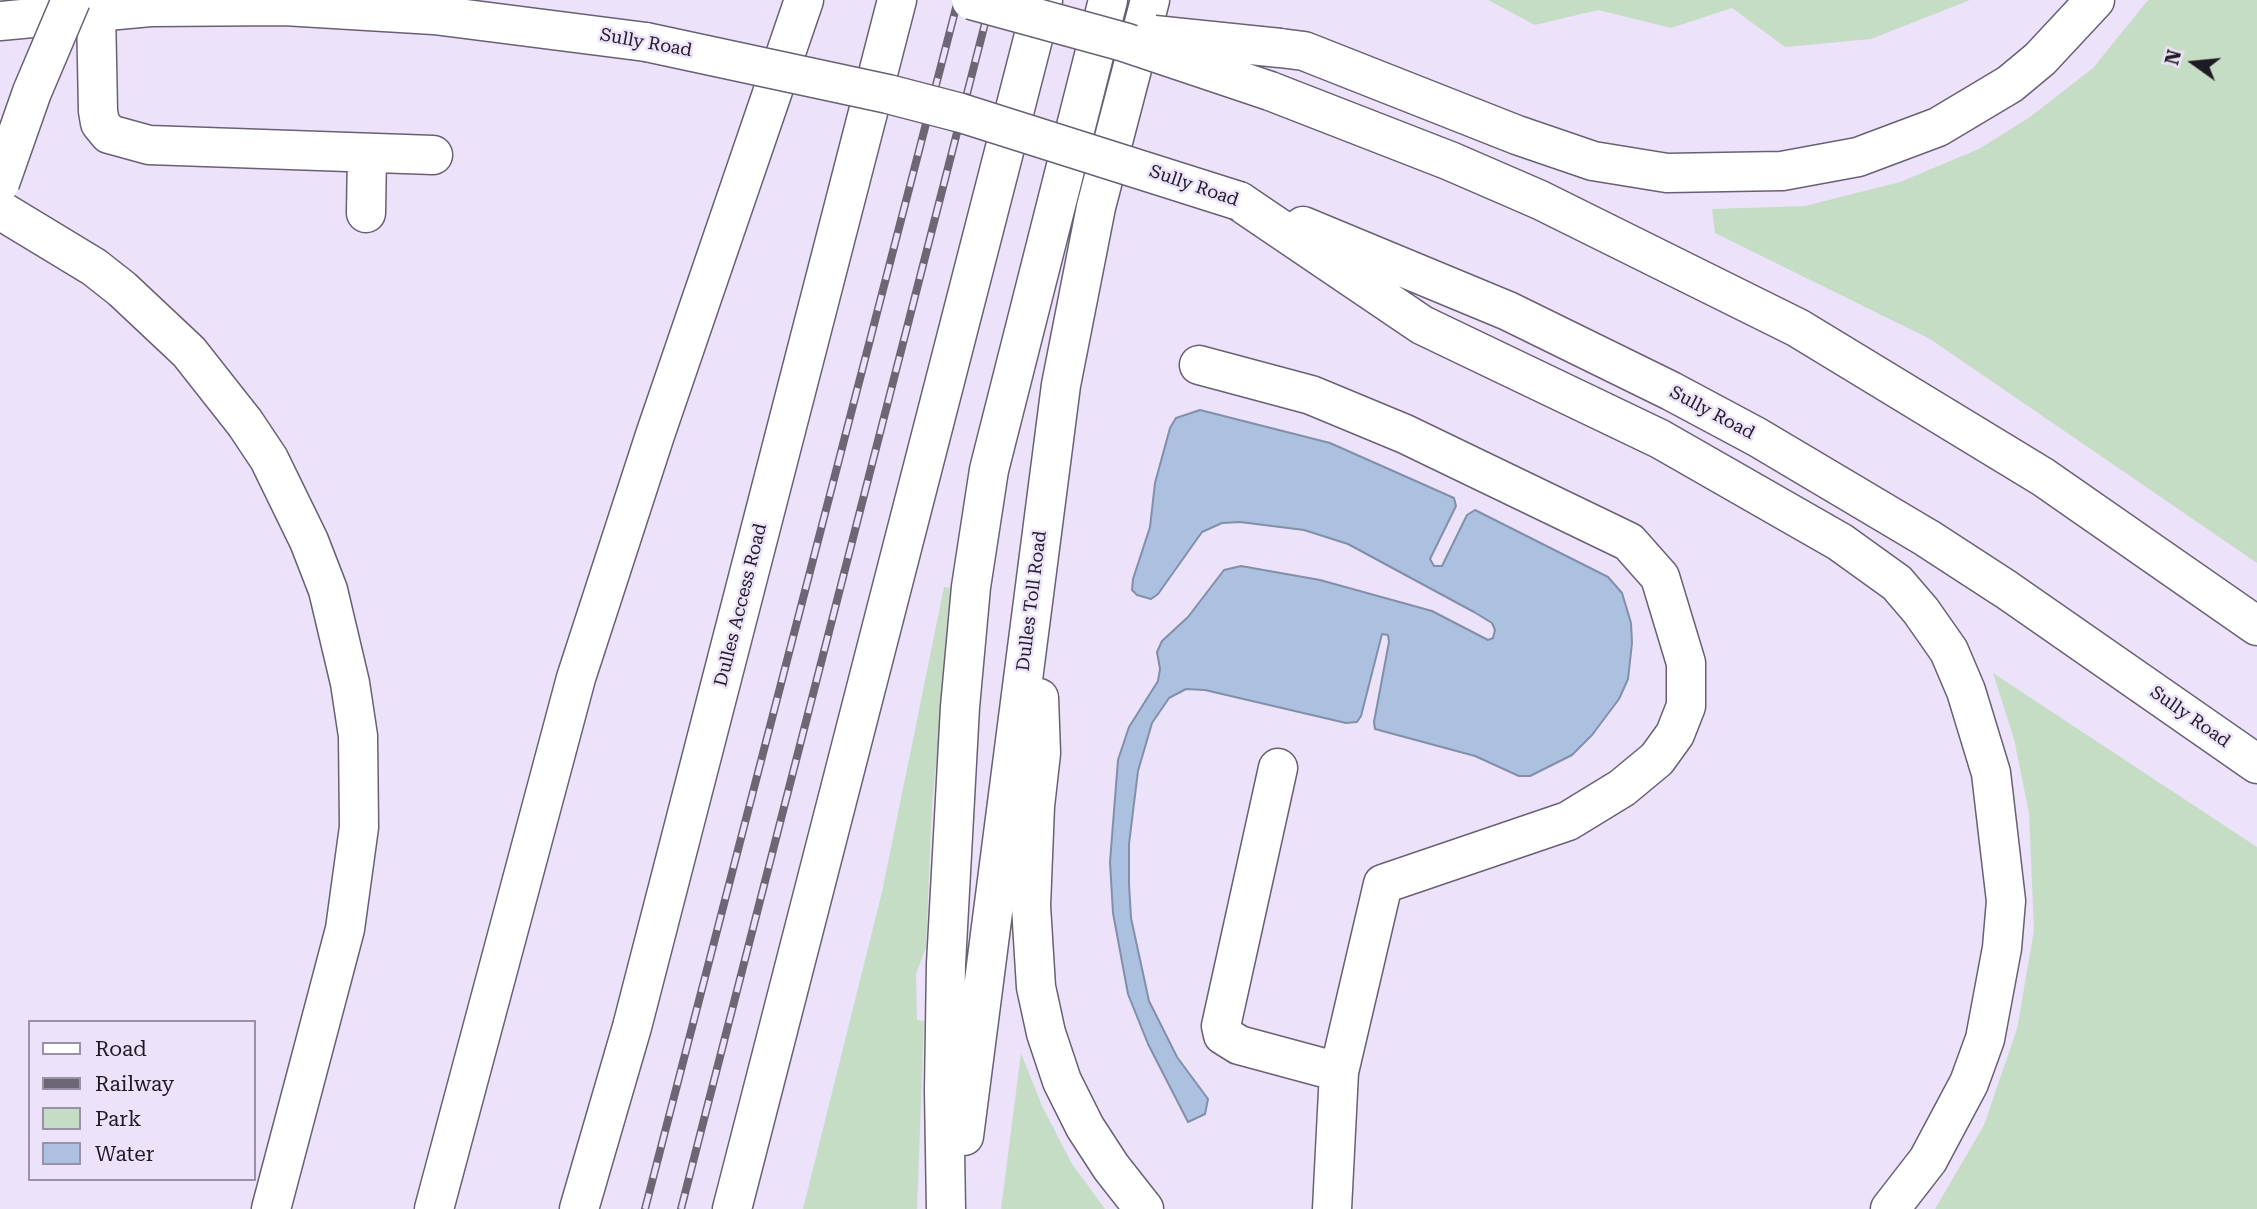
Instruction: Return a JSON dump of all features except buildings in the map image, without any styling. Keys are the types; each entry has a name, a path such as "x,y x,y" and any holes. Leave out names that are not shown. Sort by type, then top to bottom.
{"main road":[{"path":"434,1209 576,678 630,509 804,0"},
{"name":"Dulles Access Road","path":"579,1209 632,1027 897,0"},
{"path":"971,0 1072,27 1270,91 1450,161 1540,200 1798,328 2043,477 2257,626"},
{"path":"733,1209 1043,0"},
{"path":"946,1209 946,964 959,720 971,587 989,470 1108,0"},
{"name":"Dulles Toll Road","path":"955,1209 1061,385 1096,207 1150,0"},
{"path":"1072,27 1304,51 1527,139 1593,162 1667,173 1782,171 1858,157 1938,127 2010,84 2040,59 2095,0"},
{"path":"83,5 100,123 109,134 149,145 433,155"},
{"path":"0,183 32,92 83,5"},
{"name":"Sully Road","path":"0,21 83,5 349,8 520,24 646,42 888,94 961,113 1239,201 1508,311 1671,391 1757,438 1961,560 2257,764"},
{"path":"366,213 367,153"},
{"path":"1239,201 1422,325 1660,439 1840,542 1897,583 1949,651 1966,691 1991,774 2004,876 2002,948 1985,1039 1969,1083 1928,1160 1890,1209"},
{"path":"0,210 94,267 122,289 189,352 245,423 269,459 304,530 328,590 350,683 358,736 359,827 345,929 271,1209"},
{"path":"1199,365 1311,395 1393,429 1629,542 1660,577 1686,663 1686,706 1675,734 1657,759 1622,789 1568,821 1383,884 1339,1072 1332,1209"},
{"path":"1035,583 1041,753 1035,806 1031,893 1036,988 1046,1033 1062,1081 1092,1137 1144,1209"},
{"path":"1278,768 1221,1026 1223,1035 1239,1045 1339,1072"}],"green space":[{"path":"1488,0 1970,0 1871,39 1785,47 1732,8 1671,28 1598,10 1535,25"},
{"path":"2148,0 2257,0 2257,563 1930,339 1715,233 1712,209 1805,206 1900,182 1979,149 2030,117 2093,68"},
{"path":"944,587 953,588 932,806 926,948 916,973 917,1020 924,1021 917,1209 803,1209 882,892"},
{"path":"1993,673 2257,847 2257,1209 1935,1209 1984,1125 2017,1029 2034,930 2029,813 2014,739"},
{"path":"1021,1053 1042,1106 1072,1164 1105,1209 1001,1209"}],"water":[{"path":"1200,410 1330,443 1454,498 1456,506 1430,559 1434,566 1442,566 1467,515 1475,510 1608,577 1622,593 1631,623 1632,643 1628,679 1619,699 1592,735 1572,755 1530,776 1519,776 1475,756 1375,729 1388,635 1382,634 1361,716 1357,722 1346,723 1205,690 1186,689 1169,698 1152,723 1138,771 1129,844 1129,884 1131,918 1149,1001 1177,1057 1208,1099 1205,1114 1188,1122 1148,1044 1128,994 1113,913 1110,862 1118,760 1129,727 1158,681 1160,669 1157,652 1162,641 1188,617 1224,570 1241,566 1320,580 1432,611 1488,640 1493,638 1495,630 1492,623 1474,612 1348,544 1304,530 1240,522 1222,523 1202,532 1158,594 1151,599 1137,595 1132,590 1133,579 1150,527 1155,483 1170,428 1176,418"}],"railway":[{"path":"645,1209 958,0"},
{"path":"681,1209 991,0"}]}
